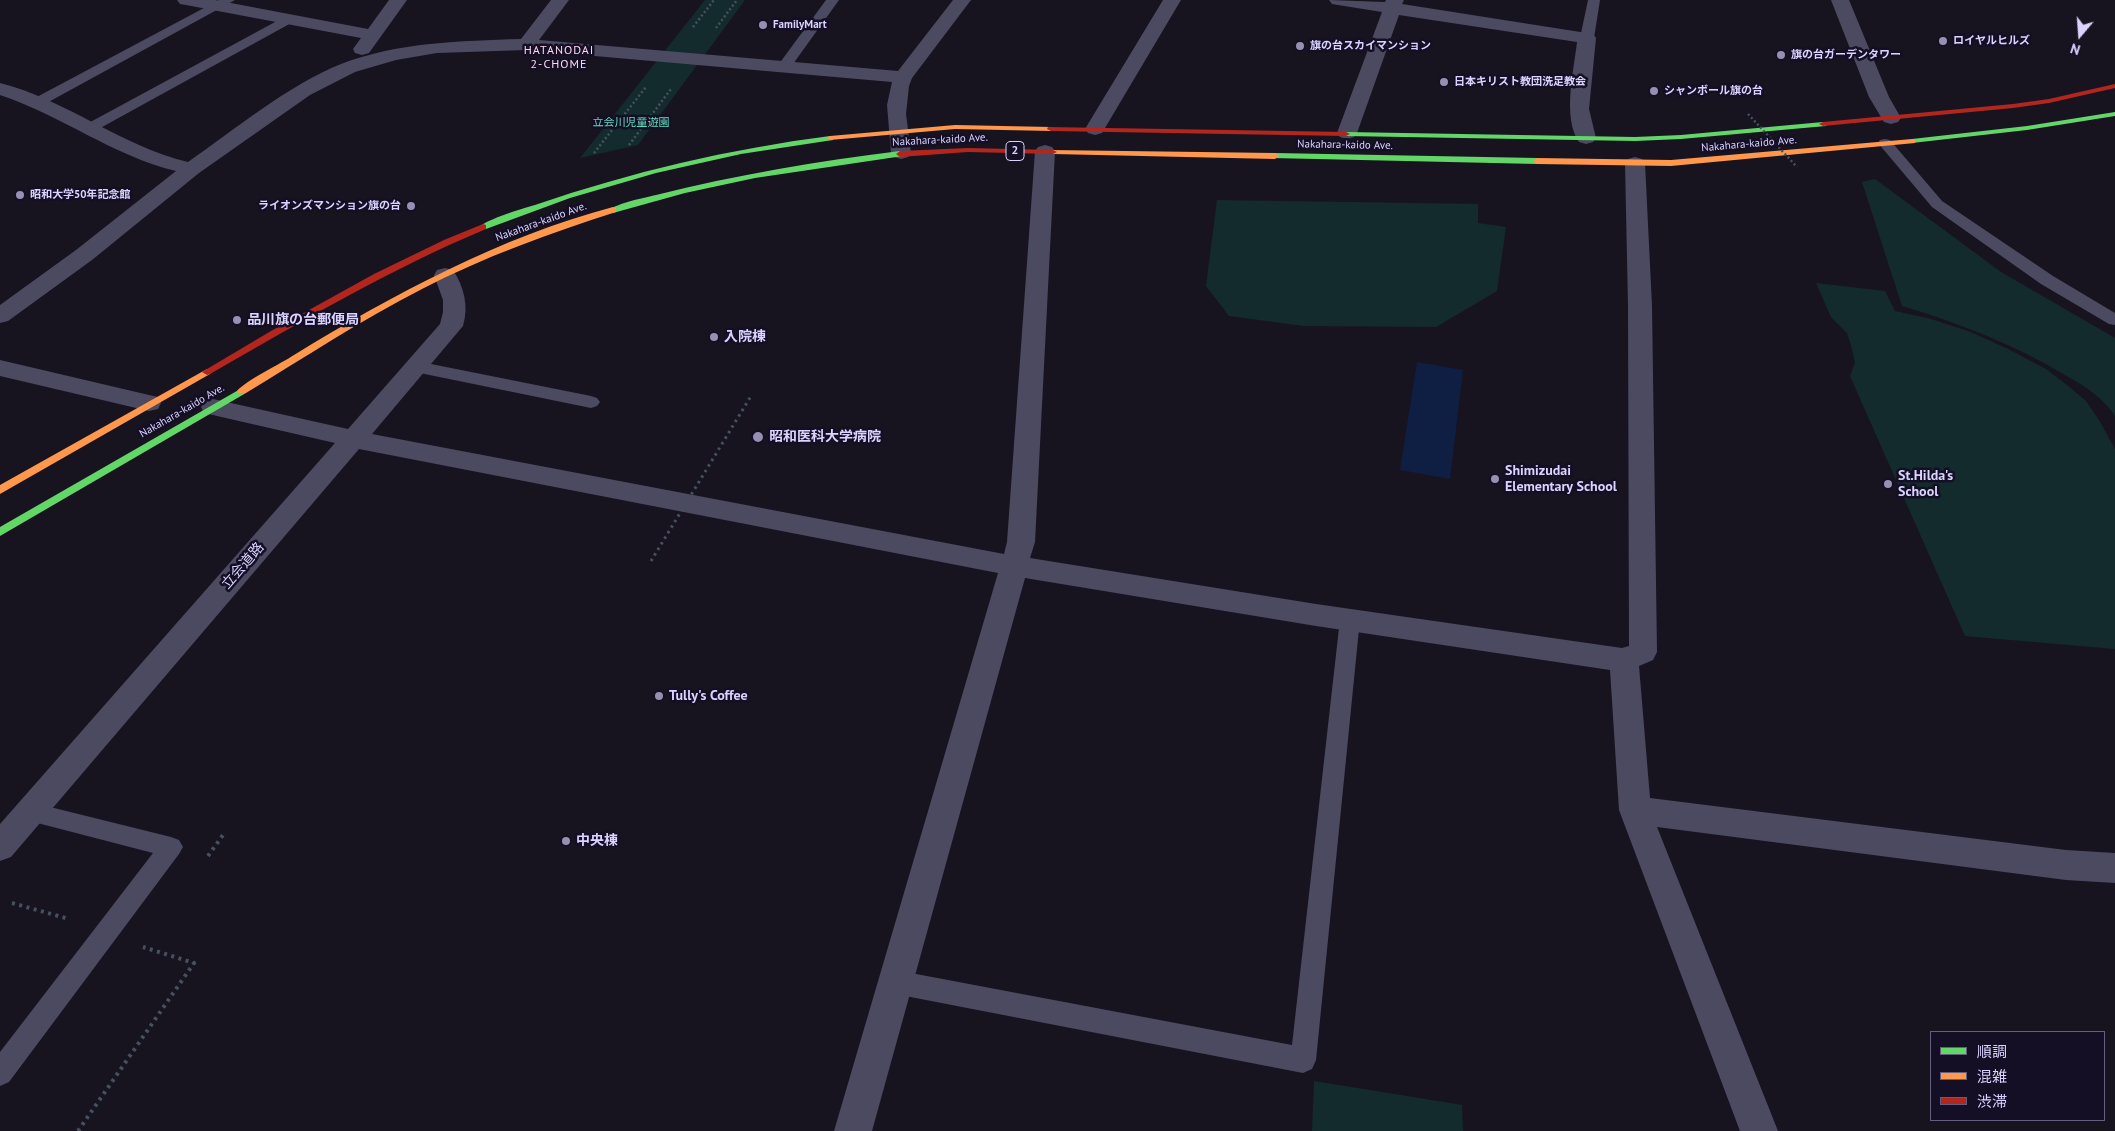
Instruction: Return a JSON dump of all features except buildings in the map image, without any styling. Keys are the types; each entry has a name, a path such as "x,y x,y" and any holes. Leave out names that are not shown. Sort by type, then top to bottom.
{"main road":[{"name":"Nakahara-kaido Ave.","path":"0,490 149,403 378,274 430,249 510,217 621,180 706,158 766,146 898,130 955,127 1586,138 1680,137 2013,106 2049,101 2115,86"},
{"name":"Nakahara-kaido Ave.","path":"0,532 372,312 445,275 547,232 670,193 792,167 901,153 968,150 1635,163 1718,160 2052,126 2115,114"}],"street":[{"path":"186,0 224,3 288,19 373,34"},
{"path":"348,68 398,0"},
{"path":"526,44 560,0"},
{"path":"901,153 895,101 897,89 903,77 962,0"},
{"path":"1095,129 1172,0"},
{"path":"1338,0 1393,4 1587,38 1579,109 1586,138"},
{"path":"1840,0 1879,97 1891,118"},
{"path":"1347,133 1393,4"},
{"path":"0,316 84,255 192,169 304,91 348,68 394,55 438,47 473,44 526,44 903,77"},
{"path":"0,89 38,102 88,129 173,165 192,169"},
{"path":"854,1131 1021,542 1045,151"},
{"path":"213,407 354,439 1014,566 1624,660 1643,652 1640,306 1635,163"},
{"name":"立会道路","path":"0,847 451,326 456,312 454,300 445,275"},
{"path":"0,368 149,403"},
{"path":"1624,660 1635,810 1758,1131"},
{"path":"1635,810 2066,865 2115,868"}],"lane":[{"path":"783,68 833,0"},
{"path":"1587,38 1594,0"},
{"path":"38,102 224,3"},
{"path":"88,129 288,19"},
{"path":"1885,143 1937,204 2047,280 2115,320"},
{"path":"416,367 591,402"},
{"path":"895,982 1303,1060 1350,619"},
{"path":"0,1073 171,847 30,812"}],"path":[{"path":"588,160 669,58"},
{"path":"1748,114 1797,167"},
{"path":"651,561 751,396"},
{"path":"206,859 224,835"},
{"path":"12,903 76,921"},
{"path":"78,1131 194,964 141,947 147,939"}],"green space":[{"name":"立会川児童遊園","path":"705,0 745,0 638,145 580,158"},
{"path":"1875,179 2001,272 2115,338 2115,416 2105,403 2086,388 2026,354 1965,327 1902,306 1862,182"},
{"path":"1217,200 1478,204 1478,223 1506,227 1497,291 1436,327 1304,326 1229,316 1206,286"},
{"path":"1816,283 1885,291 1895,311 1931,319 1971,332 2008,349 2046,369 2086,401 2115,449 2115,649 1965,636 1850,376 1855,363 1847,333 1831,317"},
{"path":"1314,1081 1462,1105 1463,1131 1312,1131"}],"water":[{"path":"1417,362 1463,370 1450,479 1400,470"}],"traffic: fast":[{"path":"1912,141 2027,128 2115,114"},
{"path":"1346,134 1635,139 1681,137 1823,124"},
{"path":"483,227 567,196 654,171 741,152 830,138"},
{"path":"613,210 720,182 755,175 827,163 900,154"},
{"path":"1275,156 1537,161"},
{"path":"0,532 242,391"}],"traffic: slow":[{"path":"830,138 955,127 1051,129"},
{"path":"1537,161 1671,163 1912,141"},
{"path":"1053,152 1275,156"},
{"path":"242,391 374,311 442,275 515,244 613,210"},
{"path":"0,490 207,372"}],"traffic: jam":[{"path":"1823,124 2013,106 2049,101 2115,86"},
{"path":"1051,129 1346,134"},
{"path":"900,154 968,150 1053,152"},
{"path":"207,372 308,313 377,276 412,258 483,227"}],"place":[{"name":"FamilyMart","path":"763,25"},
{"name":"ロイヤルヒルズ","path":"1943,41"},
{"name":"旗の台スカイマンション","path":"1300,46"},
{"name":"旗の台ガーデンタワー","path":"1781,55"},
{"name":"日本キリスト教団洗足教会","path":"1444,82"},
{"name":"シャンボール旗の台","path":"1654,91"},
{"name":"昭和大学50年記念館","path":"20,195"},
{"name":"ライオンズマンション旗の台","path":"411,206"},
{"name":"品川旗の台郵便局","path":"237,320"},
{"name":"入院棟","path":"714,337"},
{"name":"昭和医科大学病院","path":"758,437"},
{"name":"Shimizudai Elementary School","path":"1495,479"},
{"name":"St.Hilda's School","path":"1888,484"},
{"name":"Tully's Coffee","path":"659,696"},
{"name":"中央棟","path":"566,841"}],"district":[{"name":"HATANODAI 2-CHOME","path":"559,58"}]}
